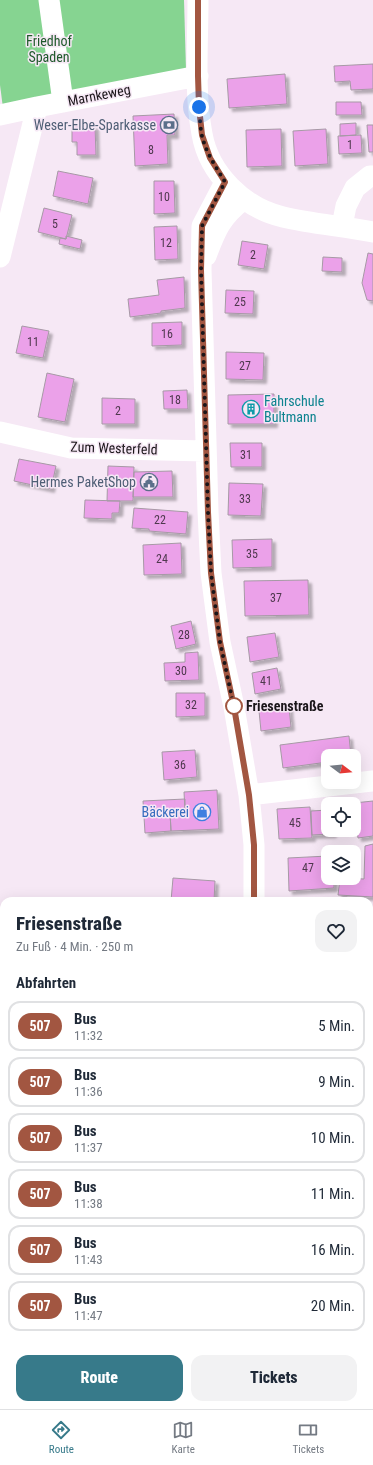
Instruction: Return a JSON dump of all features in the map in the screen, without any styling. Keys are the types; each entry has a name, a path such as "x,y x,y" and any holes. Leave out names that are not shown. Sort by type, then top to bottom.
{"street":[{"path":"49,0 63,102"},
{"path":"198,0 198,76 202,135 210,158 225,182 244,199 260,208 282,217 373,232"},
{"name":"Marnkeweg","path":"0,116 37,107 198,76"},
{"path":"0,257 37,107"},
{"path":"342,226 346,206 355,188 370,176 373,176"},
{"path":"225,182 202,226 201,270 206,451 211,573 220,642 234,707 249,795 254,845 254,897"},
{"path":"201,270 220,223 230,210 244,199"},
{"name":"Zum Westerfeld","path":"0,432 71,448 206,451"},
{"path":"249,795 373,781"}],"green space":[{"name":"Friedhof Spaden","path":"0,0 184,0 186,70 3,108 0,85"}],"building":[{"path":"373,64 373,89 351,90 350,81 335,82 334,66"},
{"path":"285,74 287,104 229,108 227,79"},
{"path":"336,102 361,102 362,115 336,115"},
{"path":"174,114 175,135 167,135 168,164 135,166 133,116"},
{"path":"356,123 356,135 340,136 340,124"},
{"path":"367,125 373,125 373,152 369,152"},
{"path":"72,126 95,126 96,155 77,155 77,142 72,142"},
{"path":"281,129 282,166 247,167 246,130"},
{"path":"326,129 328,164 295,166 293,131"},
{"path":"361,135 362,153 339,154 338,136"},
{"path":"58,171 93,178 88,204 53,196"},
{"path":"154,181 174,181 175,213 154,214"},
{"path":"44,208 72,215 66,239 38,232"},
{"path":"177,226 178,259 155,260 154,227"},
{"path":"66,236 82,240 80,249 59,244 60,238 66,239"},
{"path":"242,241 268,245 264,269 238,265"},
{"path":"368,253 373,254 373,301 367,300 362,283"},
{"path":"323,257 342,258 342,272 322,271"},
{"path":"184,277 185,308 130,317 128,299 159,295 157,280"},
{"path":"226,290 254,291 253,314 225,313"},
{"path":"182,322 182,345 152,346 152,323"},
{"path":"22,326 49,331 43,358 16,353"},
{"path":"226,352 264,353 263,380 226,379"},
{"path":"47,373 74,379 65,422 38,417"},
{"path":"187,390 188,409 164,409 163,391"},
{"name":"Fahrschule Bultmann","path":"274,394 274,424 228,424 228,395"},
{"path":"102,398 135,399 135,424 102,424"},
{"path":"230,443 262,443 262,467 231,467"},
{"path":"19,459 56,466 51,489 14,481"},
{"path":"108,466 134,467 133,501 107,501"},
{"path":"172,471 173,497 133,497 134,472"},
{"path":"229,483 263,484 261,516 228,515"},
{"path":"85,500 120,501 119,513 112,513 112,519 84,518"},
{"path":"134,508 188,512 186,534 132,528"},
{"path":"272,539 272,567 233,568 232,540"},
{"path":"181,543 182,574 144,575 143,545"},
{"path":"308,580 309,615 245,616 244,581"},
{"path":"191,621 196,644 176,649 171,626"},
{"path":"275,633 279,657 250,662 247,637"},
{"path":"198,652 199,680 165,681 164,663 185,662 185,653"},
{"path":"277,668 281,689 255,694 252,673"},
{"path":"176,693 205,693 205,716 176,717"},
{"path":"289,707 291,727 261,731 259,711"},
{"path":"349,736 350,749 321,749 321,763 283,768 280,745"},
{"path":"195,750 197,777 164,780 162,752"},
{"path":"217,790 219,829 171,831 170,812 185,811 184,792"},
{"path":"185,799 185,811 170,812 171,831 145,833 143,801"},
{"path":"373,801 373,836 358,838 361,837 361,802"},
{"path":"310,807 312,838 279,839 277,809"},
{"path":"321,810 321,835 312,835 311,811"},
{"path":"373,844 373,897 338,895 339,885 361,885 361,879 364,879 365,846"},
{"path":"321,856 321,885 334,885 334,888 289,891 288,858"},
{"path":"173,878 215,881 214,897 171,897"}],"bus line":[{"name":"507","path":"198,0 198,76 202,135 210,158 225,182 202,226 201,270 211,573 220,642 234,707 249,795 254,845 254,897"}],"place":[{"name":"Weser-Elbe-Sparkasse","path":"169,125"},
{"name":"Fahrschule Bultmann","path":"251,409"},
{"name":"Hermes PaketShop","path":"149,482"},
{"name":"Friesenstraße","path":"234,706"},
{"name":"Bäckerei","path":"202,812"}],"route":[{"path":"199,107 202,135 206,147 210,158 225,182 202,226 201,270 211,573 220,642 234,706"}]}
